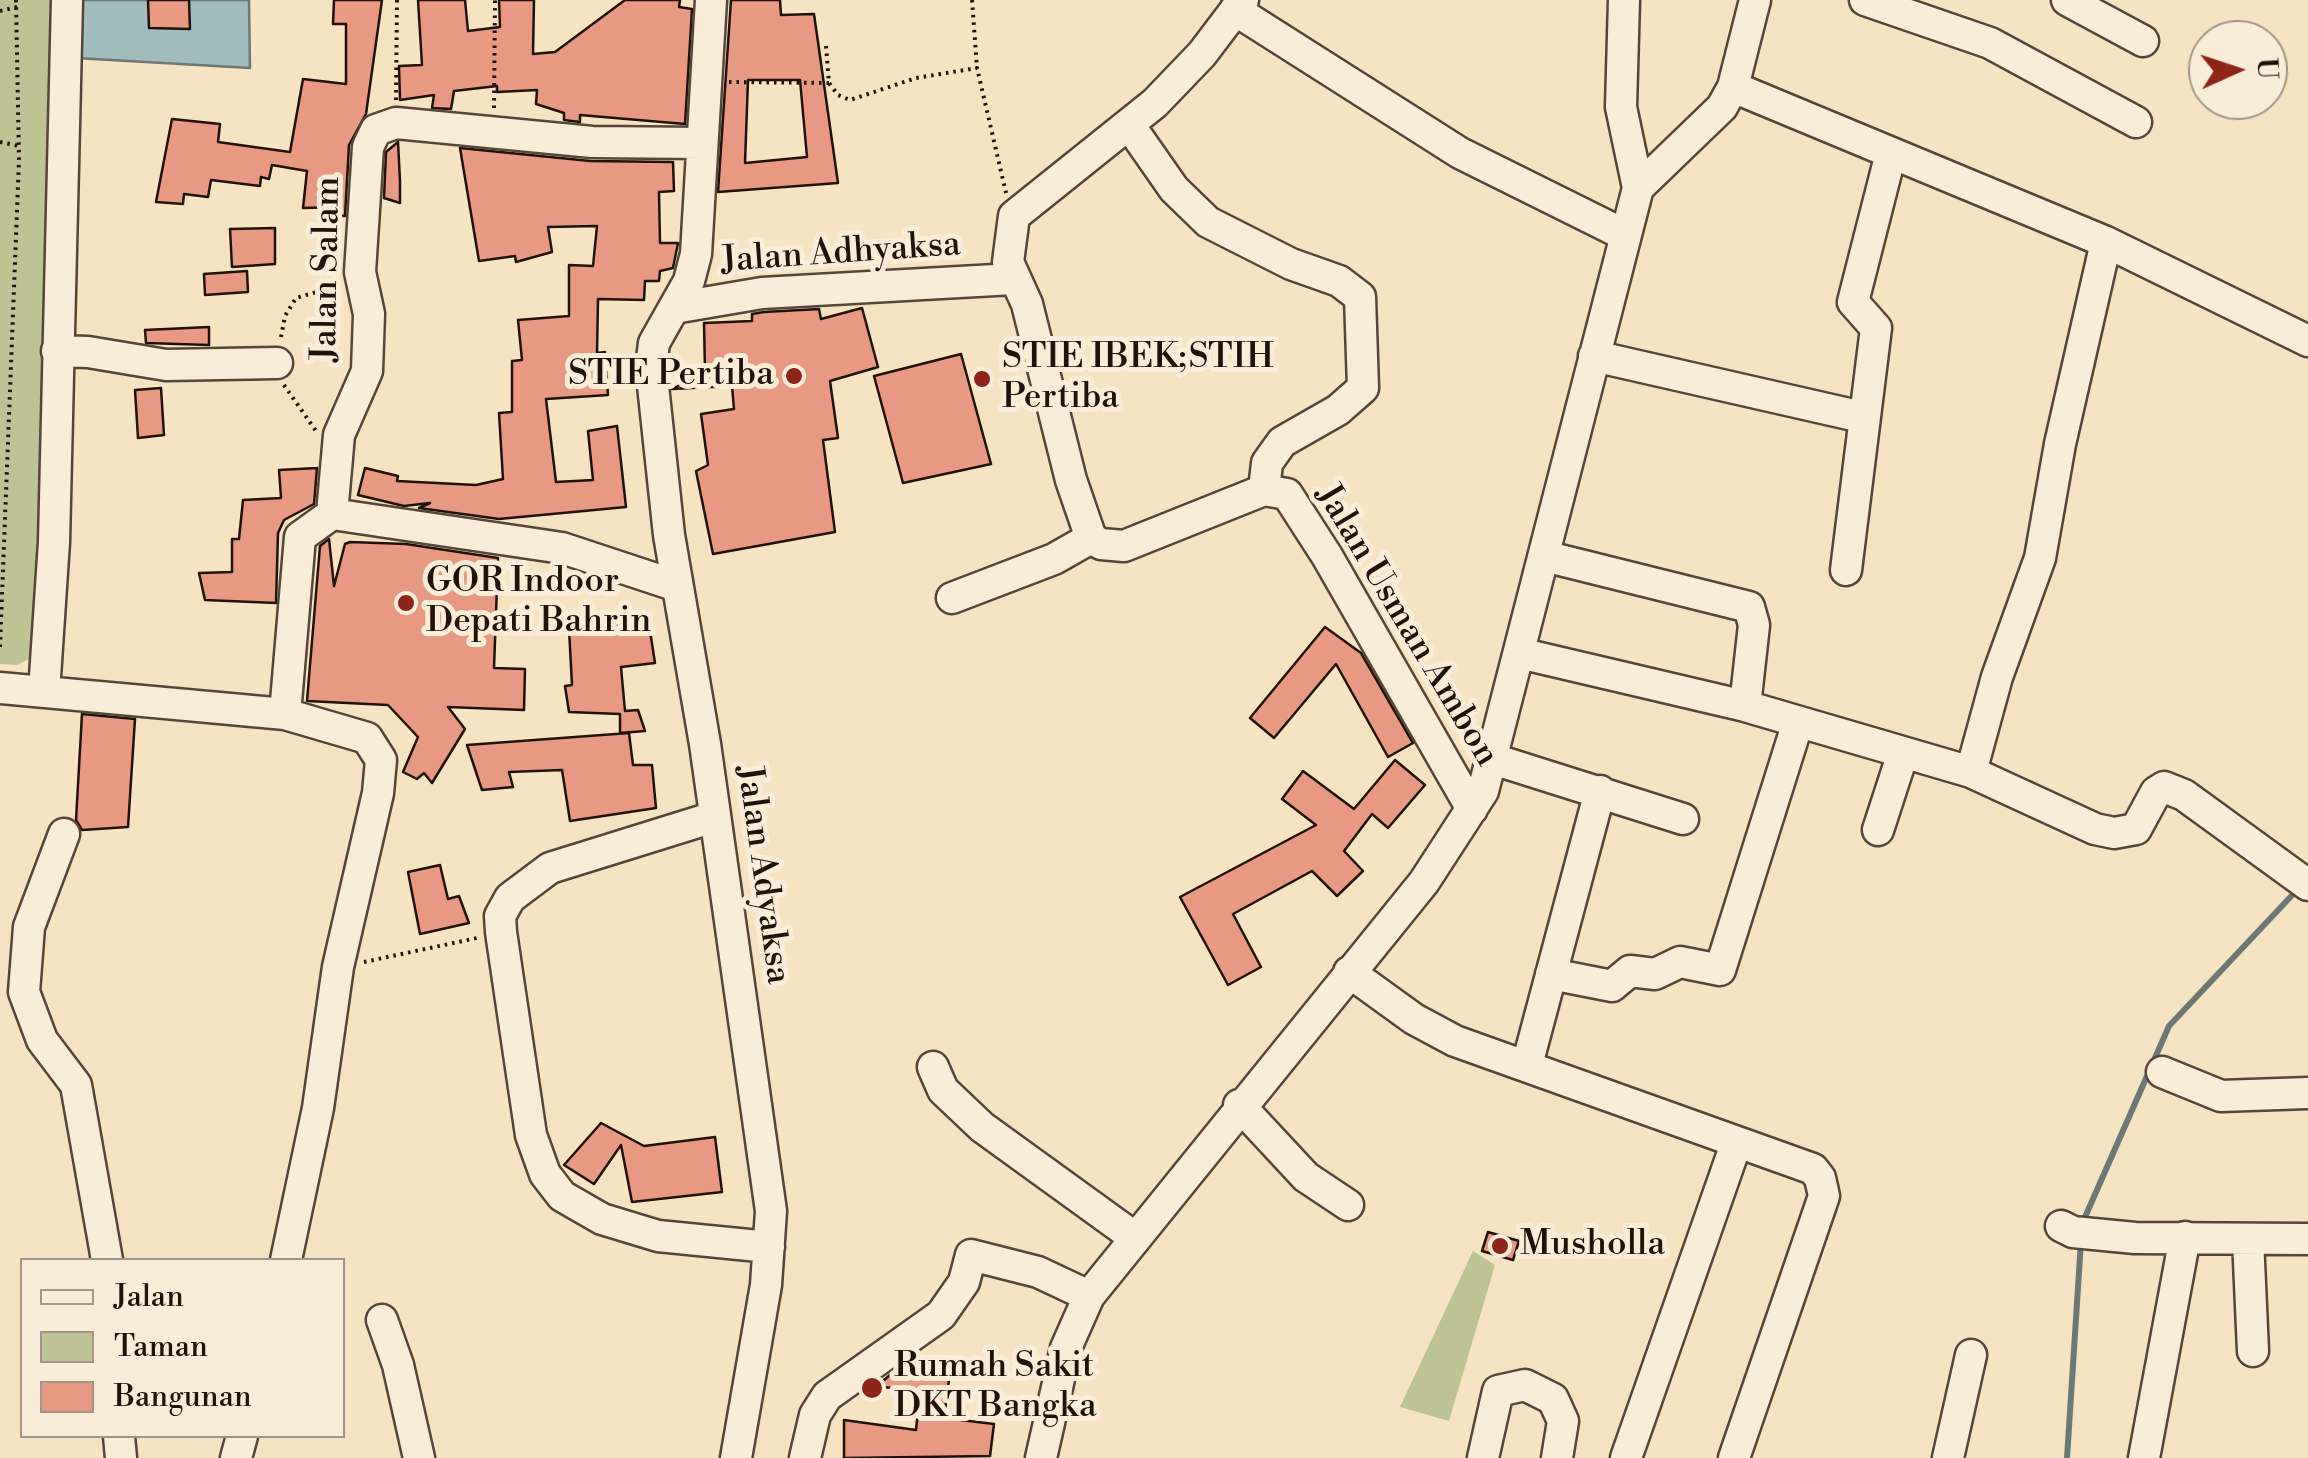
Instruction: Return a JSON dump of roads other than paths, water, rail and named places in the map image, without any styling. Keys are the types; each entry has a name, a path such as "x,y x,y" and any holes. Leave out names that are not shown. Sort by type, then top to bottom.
{"street":[{"path":"44,692 54,542 67,0"},
{"name":"Jalan Adyaksa","path":"711,0 696,254 674,308 654,343 651,367 677,586 767,1164 769,1247 736,1458"},
{"path":"1624,0 1621,107 1638,188"},
{"path":"1638,188 1711,122 1733,87 1754,0"},
{"path":"1865,0 1990,42 2136,122"},
{"path":"2066,0 2143,40"},
{"path":"1264,490 1267,464 1282,442 1338,410 1363,388 1365,338 1360,297 1339,281 1290,264 1208,222 1174,190 1130,126 1182,77 1239,5 1460,154 1624,234"},
{"path":"1733,87 2106,242 2308,340"},
{"name":"Jalan Salam","path":"332,514 336,451 367,371 368,314 361,280 368,147 376,130 396,123 592,142 702,144"},
{"name":"Jalan Adhyaksa","path":"674,308 762,293 1011,271 1014,216 1130,126"},
{"path":"1846,570 1876,328 1854,302 1891,152"},
{"name":"Jalan Usman Ambon","path":"1041,1458 1066,1348 1088,1296 1239,1105 1424,882 1472,809 1494,759 1638,188"},
{"path":"1970,772 1997,677 2040,558 2060,444 2106,242"},
{"path":"952,598 1054,559 1091,538 1071,480 1032,320 1011,271"},
{"path":"56,352 88,352 166,365 277,363"},
{"path":"1594,356 1862,417"},
{"name":"Jalan Usman Ambon","path":"1091,538 1124,546 1264,490 1288,494 1472,809"},
{"path":"284,714 300,537 332,514 562,548 677,586"},
{"path":"1544,556 1749,607 1754,624 1745,706"},
{"path":"1519,653 1745,706 1970,772 2095,829 2114,833 2136,830 2156,792 2169,788 2296,877"},
{"path":"0,688 284,714 367,738 380,760 378,793 338,967 318,1108 286,1258"},
{"path":"1551,974 1612,986 1630,971 1655,974 1680,962 1720,970 1798,722"},
{"path":"1878,830 1903,753"},
{"path":"1494,759 1683,819"},
{"path":"1527,1064 1600,791"},
{"path":"714,817 550,868 510,898 500,916 501,932 531,1134 545,1174 562,1196 602,1219 658,1236 769,1247"},
{"path":"64,834 30,927 24,992 42,1040 76,1085 107,1258"},
{"path":"1349,972 1434,1031 1813,1169 1824,1187 1734,1458"},
{"path":"933,1067 943,1090 982,1127 1134,1237"},
{"path":"2162,1072 2221,1096 2308,1093"},
{"path":"1239,1105 1306,1177 1348,1205"},
{"path":"1626,1458 1736,1144"},
{"path":"2076,1231 2308,1239"},
{"path":"2144,1458 2185,1236"},
{"path":"2248,1238 2253,1351"},
{"path":"805,1458 816,1414 827,1396 940,1315 964,1282 971,1255 1038,1272 1088,1296"},
{"path":"382,1320 398,1365 419,1458"},
{"path":"1948,1458 1971,1355"},
{"path":"1483,1458 1498,1391 1525,1385 1554,1399 1564,1421 1557,1458"}],"water":[{"path":"71,0 249,0 250,68 76,58"}],"waterway":[{"path":"2082,1224 2169,1026 2297,890"},
{"path":"2067,1458 2081,1241"}],"place":[{"name":"STIE Pertiba","path":"794,376"},
{"name":"STIE IBEK;STIH Pertiba","path":"982,379"},
{"name":"GOR Indoor Depati Bahrin","path":"406,603"},
{"name":"Musholla","path":"1500,1246"},
{"name":"Rumah Sakit DKT Bangka","path":"872,1388"}]}
